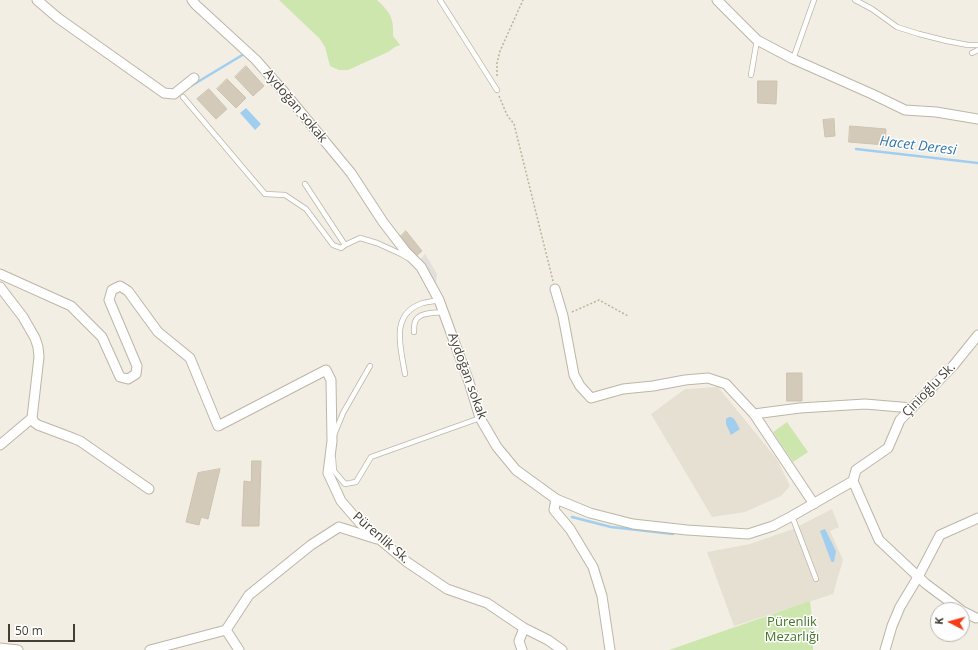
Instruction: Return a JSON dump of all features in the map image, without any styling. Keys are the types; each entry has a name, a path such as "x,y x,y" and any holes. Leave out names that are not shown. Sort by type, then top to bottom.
{"street":[{"path":"37,0 58,18 164,93 174,94 194,78"},
{"name":"Aydoğan sokak","path":"192,0 256,60 285,93 351,173 383,222 406,252 421,267 444,312 480,418 497,447 516,470 556,499 590,513 633,524 687,530 748,534 773,526 853,481"},
{"path":"717,0 757,40 793,59 905,110 936,112 978,119"},
{"name":"Pürenlik Sk.","path":"0,274 71,306 102,337 120,377 128,379 136,374 137,366 109,300 112,290 120,286 128,291 158,332 190,358 218,426 326,370 331,380 332,441 328,473 341,500 360,523 407,562 447,588 487,603 524,628 548,640 562,650"},
{"path":"0,287 23,317 35,338 38,347 39,357 32,418 34,422 38,425 80,441 150,489"},
{"path":"555,289 563,316 574,375 580,386 591,398 623,389 685,380 708,378 726,384 754,414 814,504"},
{"name":"Çinioğlu Sk.","path":"853,481 856,470 888,448 900,420 953,366 978,335"},
{"path":"754,414 800,408 865,404 912,408"},
{"path":"0,445 32,418"},
{"path":"853,481 880,540 918,577 949,602"},
{"path":"556,499 554,510 570,529 593,567 602,596 610,650"},
{"path":"886,650 892,626 900,607 940,535 978,518"},
{"path":"150,650 226,630 249,595 311,545 339,527 382,541"},
{"path":"522,650 519,641 524,628"},
{"path":"226,630 239,650"},
{"path":"0,648 18,650"}],"lane":[{"path":"440,0 497,90"},
{"path":"793,59 814,0"},
{"path":"855,0 897,28 968,46 978,45"},
{"path":"750,75 757,40"},
{"path":"972,53 978,50"},
{"path":"182,97 265,194 285,195 306,209 333,245 341,248 360,238 376,242 401,254 421,267"},
{"path":"305,184 345,245"},
{"path":"405,374 400,338 400,325 404,317 412,309 422,304 439,300"},
{"path":"414,332 415,322 419,316 444,312"},
{"path":"370,366 343,413 332,441 334,471 345,484 356,482 371,457 480,418"},
{"path":"792,516 816,580"}],"path":[{"path":"523,0 500,51 497,63 497,90 507,115 514,124 555,289"},
{"path":"563,316 599,300 628,316"}],"shaded area":[{"path":"425,254 437,274 435,289 418,262"},
{"path":"718,387 776,458 790,486 781,496 745,512 712,517 651,414 685,389"},
{"path":"832,509 839,527 830,531 843,560 833,594 734,626 707,552 750,544 793,529"}],"green space":[{"path":"279,0 377,0 388,12 393,24 393,36 400,45 348,70 339,70 330,66 325,47 320,39"},
{"path":"787,422 808,452 793,462 773,432"},
{"name":"Pürenlik Mezarlığı","path":"810,601 814,635 813,650 669,650"}],"water":[{"path":"246,108 261,124 255,130 240,113"},
{"path":"729,417 734,419 740,429 731,435 726,424 726,419"},
{"path":"825,529 836,551 834,562 831,561 820,531"}],"building":[{"path":"246,66 264,86 253,96 235,77"},
{"path":"227,79 246,98 236,108 217,89"},
{"path":"758,81 777,81 776,104 758,103"},
{"path":"209,89 227,109 216,119 197,99"},
{"path":"834,119 835,136 825,137 823,120"},
{"path":"850,126 886,129 885,145 849,142"},
{"path":"406,231 422,251 416,256 400,237"},
{"path":"787,373 802,373 802,401 787,401"},
{"path":"252,461 261,461 259,526 242,526 244,481 251,482"},
{"path":"220,469 208,519 201,517 199,525 186,522 198,473"}],"waterway":[{"path":"191,86 244,54"},
{"name":"Hacet Deresi","path":"856,149 978,163"},
{"path":"572,517 611,527 673,534"}]}
